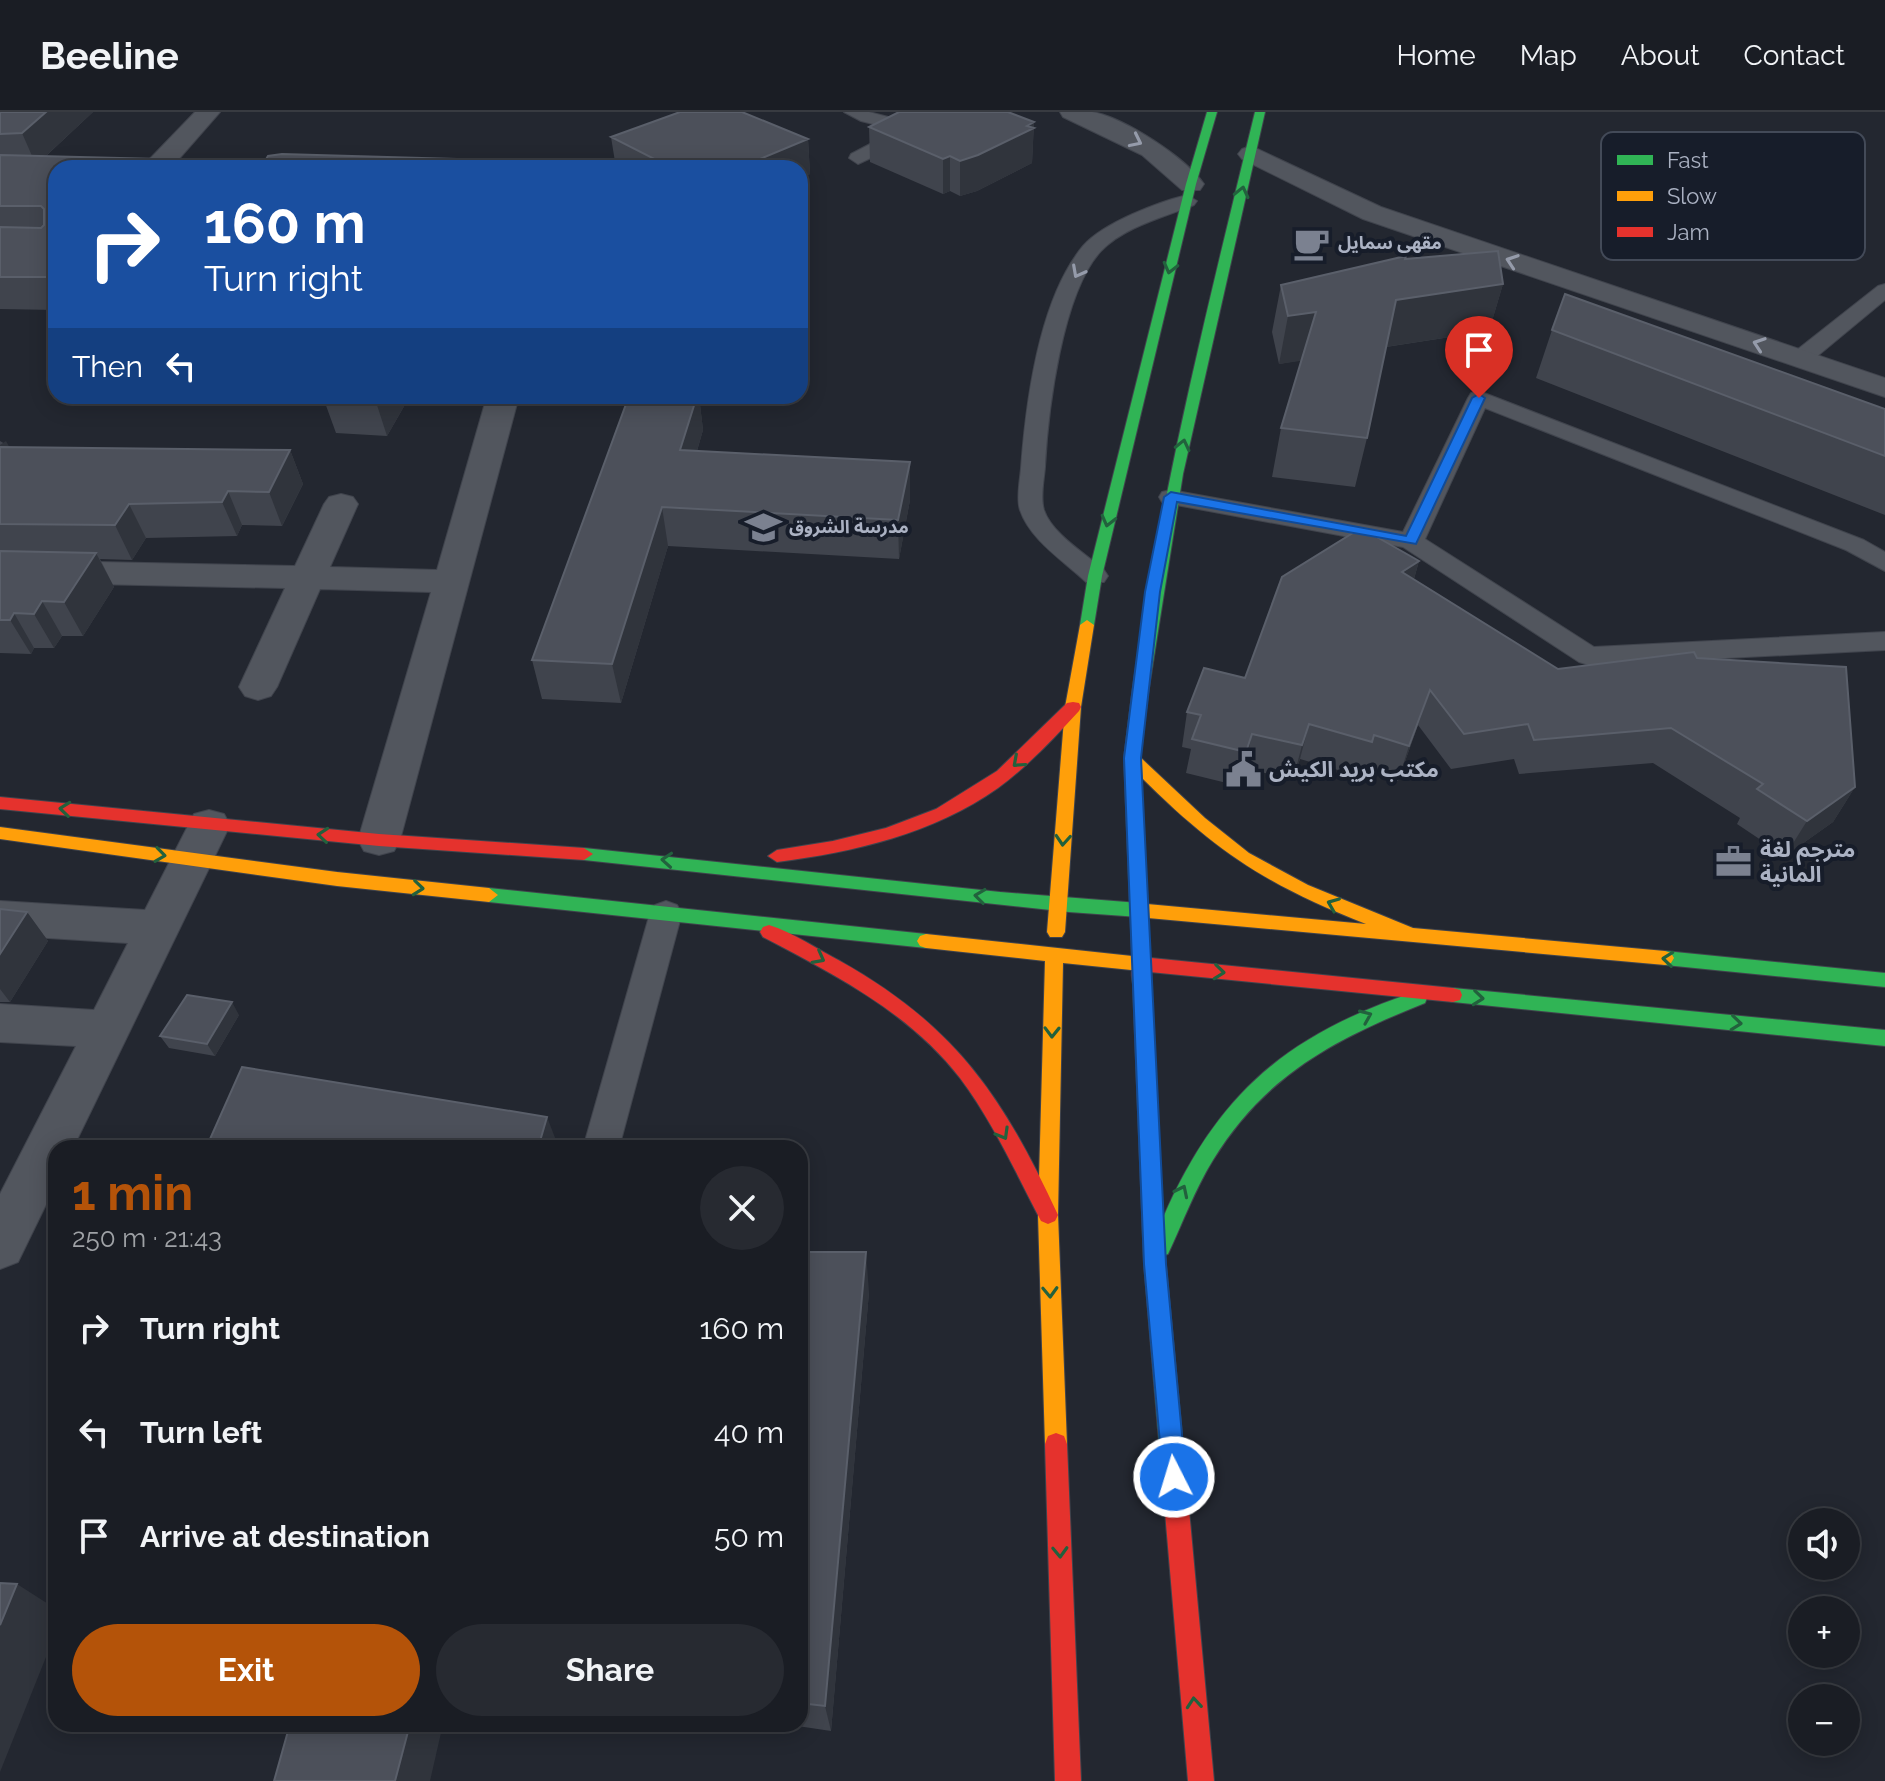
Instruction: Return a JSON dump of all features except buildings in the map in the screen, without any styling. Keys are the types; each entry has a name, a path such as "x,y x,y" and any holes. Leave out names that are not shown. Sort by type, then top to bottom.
{"main road":[{"path":"1068,1781 1048,1215 1054,954 1073,707 1095,576 1189,192 1212,112"},
{"path":"1201,1781 1155,1264 1132,758 1152,592 1260,112"},
{"path":"710,863 812,852 889,833 958,804 1015,766 1073,707"},
{"path":"1132,758 1200,823 1245,858 1306,893 1406,932"},
{"path":"0,803 200,842 337,879 1432,994 1885,1038"},
{"path":"0,833 200,842 379,840 710,863 1058,905 1406,932 1885,980"},
{"path":"750,921 846,973 935,1037 975,1086 1048,1215"},
{"path":"1155,1264 1179,1196 1192,1172 1213,1136 1256,1086 1320,1039 1367,1015 1432,994"}],"street":[{"path":"165,160 208,112"},
{"path":"1072,112 1151,148 1173,164 1189,192"},
{"path":"1251,154 1372,213 1885,388"},
{"path":"379,840 501,404"},
{"path":"258,687 341,504"},
{"path":"0,571 451,581"},
{"path":"52,1140 200,842"},
{"path":"0,918 158,928"},
{"path":"0,1023 107,1029"},
{"path":"0,1246 48,1149"}],"lane":[{"path":"853,112 885,124 911,126"},
{"path":"858,158 899,138 911,126 946,112"},
{"path":"1095,576 1042,526 1031,509 1034,448 1047,363 1068,291 1091,248 1189,192"},
{"path":"1801,358 1885,290"},
{"path":"1411,541 1479,398 1855,545 1885,563"},
{"path":"1171,497 1411,541 1589,656 1885,641"},
{"path":"603,1140 666,913"}],"traffic: fast":[{"path":"1087,625 1095,576 1191,184 1212,112"},
{"path":"1140,694 1176,474 1260,112"},
{"path":"584,854 1139,910"},
{"path":"489,895 926,941"},
{"path":"1665,958 1885,980"},
{"path":"1142,986 1155,1264 1174,1477"},
{"path":"1453,995 1885,1038"},
{"path":"1161,1247 1182,1197 1205,1155 1229,1119 1256,1088 1288,1062 1325,1039 1418,998"}],"traffic: slow":[{"path":"1056,932 1073,707 1087,625"},
{"path":"926,941 1141,964 1132,758 1140,694"},
{"path":"1132,758 1199,823 1243,857 1302,890 1406,932"},
{"path":"0,833 337,879 489,895"},
{"path":"1139,910 1665,958"},
{"path":"1054,954 1048,1215 1056,1444"}],"traffic: jam":[{"path":"777,856 889,834 968,800 1003,775 1073,707"},
{"path":"0,803 379,840 584,854"},
{"path":"769,932 888,1000 951,1054 993,1111 1048,1215"},
{"path":"1142,986 1141,964 1453,995"},
{"path":"1056,1444 1068,1781"},
{"path":"1174,1477 1201,1781"}],"place":[{"name":"مقهى سمايل","path":"1312,243"},
{"name":"مدرسة الشروق","path":"763,527"},
{"name":"مكتب بريد الكيش","path":"1243,769"},
{"name":"مترجم لغة المانية","path":"1734,862"}],"route":[{"path":"1174,1477 1155,1264 1132,758 1152,592 1171,497 1411,541 1479,398"}]}
